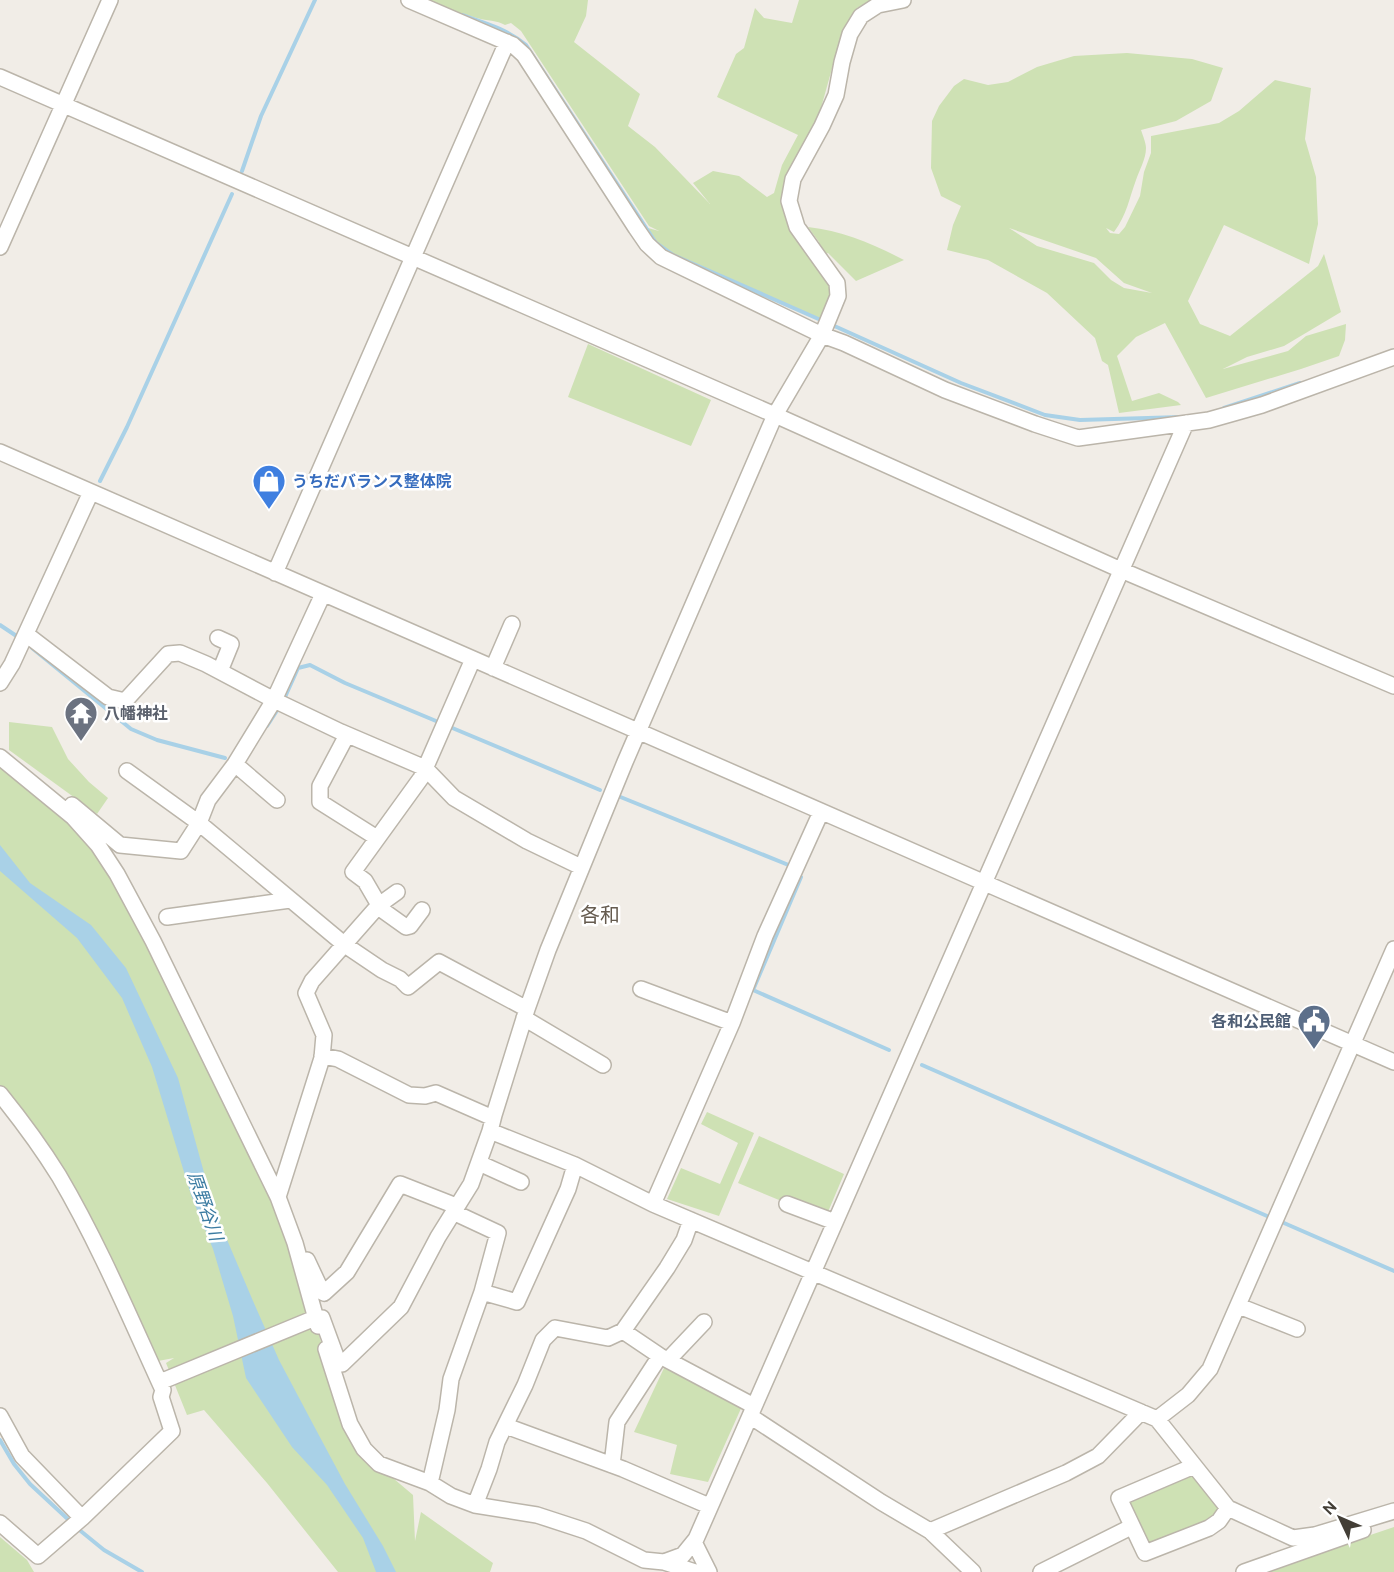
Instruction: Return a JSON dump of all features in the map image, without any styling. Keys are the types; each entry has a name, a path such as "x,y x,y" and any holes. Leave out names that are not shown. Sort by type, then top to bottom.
{"street":[{"path":"0,246 110,0"},
{"path":"409,0 507,42 524,55 636,228 647,244 661,257 945,390 1035,424 1078,438 1209,420 1262,405 1394,357"},
{"path":"160,1382 310,1320 322,1318 337,1359 342,1364 401,1307 454,1209 471,1184 492,1125 525,1013 581,867 775,415 822,334 838,296 837,283 796,227 789,201 793,179 836,95 850,34 861,16 879,5 903,0"},
{"path":"275,573 507,42"},
{"path":"0,76 775,415 1121,570 1394,686"},
{"path":"664,1562 683,1555 694,1542 1186,423"},
{"path":"0,452 1394,1062"},
{"path":"0,683 12,664 91,492"},
{"path":"50,798 69,802 120,845 181,851 199,824 208,800 235,764 274,700 322,594"},
{"path":"493,668 512,624"},
{"path":"26,634 108,697 125,701 168,654 180,653 347,735 425,768 454,798 528,841 581,867"},
{"path":"218,638 231,644 220,671"},
{"path":"422,910 410,926 406,927 378,906 365,881 353,872 421,778 473,659"},
{"path":"347,735 320,786 320,802 377,838"},
{"path":"0,757 72,817 98,845 117,874 153,941 278,1197 294,1241 310,1320 350,1424 364,1449 378,1464 430,1483 451,1496 475,1505 537,1515 586,1531 644,1560 664,1562 695,1572"},
{"path":"235,764 277,800"},
{"path":"127,771 199,824 345,945 382,970 400,979 408,987 439,962 525,1013 603,1065"},
{"path":"653,1204 732,1023 765,936 821,812"},
{"path":"278,1197 322,1056 324,1035 306,993 312,981 378,906 397,892"},
{"path":"167,917 290,900"},
{"path":"1156,1419 1188,1395 1210,1369 1394,949"},
{"path":"641,989 732,1023"},
{"path":"322,1056 338,1059 409,1095 425,1096 436,1093 492,1125 653,1204 1156,1419 1228,1508 1293,1538 1394,1511"},
{"path":"0,1094 35,1139 93,1237 160,1382 163,1390 161,1397 172,1431 82,1518 38,1556 0,1523"},
{"path":"479,1163 521,1182"},
{"path":"482,1292 517,1302 568,1189 575,1165"},
{"path":"294,1241 299,1244 324,1293 347,1272 400,1184 498,1233 482,1292 451,1379 430,1483"},
{"path":"787,1204 835,1222"},
{"path":"475,1505 497,1442 543,1340 555,1328 608,1338 623,1331 684,1240 692,1220"},
{"path":"1239,1306 1297,1329"},
{"path":"612,1465 617,1422 664,1358 704,1322"},
{"path":"623,1331 752,1411 872,1497 930,1531 973,1572"},
{"path":"930,1531 1066,1473 1098,1456 1141,1412"},
{"path":"0,1416 22,1456 82,1518"},
{"path":"506,1426 612,1465 709,1506"},
{"path":"1194,1466 1119,1498 1145,1553 1209,1528 1219,1521 1228,1508"},
{"path":"1303,1537 1314,1529 1394,1500"},
{"path":"1244,1572 1394,1519"},
{"path":"1041,1572 1131,1527"},
{"path":"694,1542 709,1572"}],"green space":[{"path":"422,0 588,0 586,16 574,42 640,94 628,126 655,147 710,204 693,183 713,171 739,176 767,197 774,193 782,165 798,135 717,97 736,54 744,48 755,8 764,18 792,23 799,0 872,0 857,8 838,47 814,133 784,191 817,253 819,242 808,227 858,239 904,260 856,281 828,253 815,260 826,276 831,289 829,302 820,320 695,268 663,252 648,228 659,231 649,226 521,31 511,23 505,25 477,18"},
{"path":"1127,53 1192,59 1223,68 1211,101 1176,121 1141,130 1146,146 1144,161 1125,213 1114,232 1106,228 1110,233 1119,234 1125,227 1140,196 1144,172 1151,153 1151,136 1219,123 1239,111 1275,80 1311,88 1305,139 1316,177 1318,224 1309,264 1224,225 1188,301 1200,324 1230,336 1318,266 1324,254 1341,312 1284,346 1247,357 1223,369 1288,351 1306,336 1346,324 1345,340 1339,356 1206,398 1165,323 1136,337 1117,356 1132,401 1159,393 1181,405 1119,413 1108,365 1102,361 1095,338 1047,293 988,260 947,250 953,225 961,206 941,196 931,168 932,121 939,106 954,86 964,79 988,85 1008,82 1037,67 1074,56","holes":["1009,228 1096,258 1124,283 1152,293 1124,288 1111,280 1094,263 1037,246"]},
{"path":"588,344 711,400 691,446 568,397"},
{"path":"9,722 52,727 68,759 89,782 108,798 97,814 9,750"},
{"path":"0,761 90,836 278,1197 346,1426 354,1445 413,1495 415,1541 421,1512 493,1563 490,1572 338,1572 267,1483 204,1410 187,1415 166,1363 174,1358 158,1361 103,1241 23,1123 0,1101"},
{"path":"707,1112 754,1133 719,1216 667,1199 681,1168 720,1184 738,1143 701,1124"},
{"path":"759,1136 844,1174 825,1219 738,1183"},
{"path":"664,1368 743,1404 708,1482 670,1474 677,1445 634,1432"},
{"path":"1194,1470 1224,1509 1217,1519 1146,1550 1122,1500"},
{"path":"1394,1527 1394,1572 1261,1572"},
{"path":"0,1537 27,1560 34,1572 0,1572"}],"water":[{"name":"原野谷川","path":"0,845 30,883 91,925 126,968 178,1078 214,1209 279,1360 345,1484 396,1572 376,1572 363,1538 327,1485 292,1447 246,1378 233,1316 213,1249 191,1195 152,1067 122,998 77,938 0,871"}],"waterway":[{"path":"242,171 261,116 315,0"},
{"path":"462,15 503,31 526,45 656,243 673,255 823,321"},
{"path":"100,481 127,427 232,194"},
{"path":"830,324 961,383 1045,415 1080,420 1182,417"},
{"path":"1224,408 1300,383"},
{"path":"0,625 18,637"},
{"path":"32,648 131,729 157,740 225,758"},
{"path":"285,697 298,668 310,665 345,683 436,721"},
{"path":"267,726 278,709"},
{"path":"450,727 600,790"},
{"path":"618,796 791,866"},
{"path":"801,877 753,990 889,1050"},
{"path":"922,1065 1267,1216"},
{"path":"1284,1223 1394,1271"},
{"path":"0,1440 14,1464 30,1484 72,1523"},
{"path":"77,1528 104,1550 142,1572"}],"place":[{"name":"うちだバランス整体院","path":"269,510"},
{"name":"八幡神社","path":"81,742"},
{"name":"各和公民館","path":"1314,1050"}],"district":[{"name":"各和","path":"600,915"}]}
